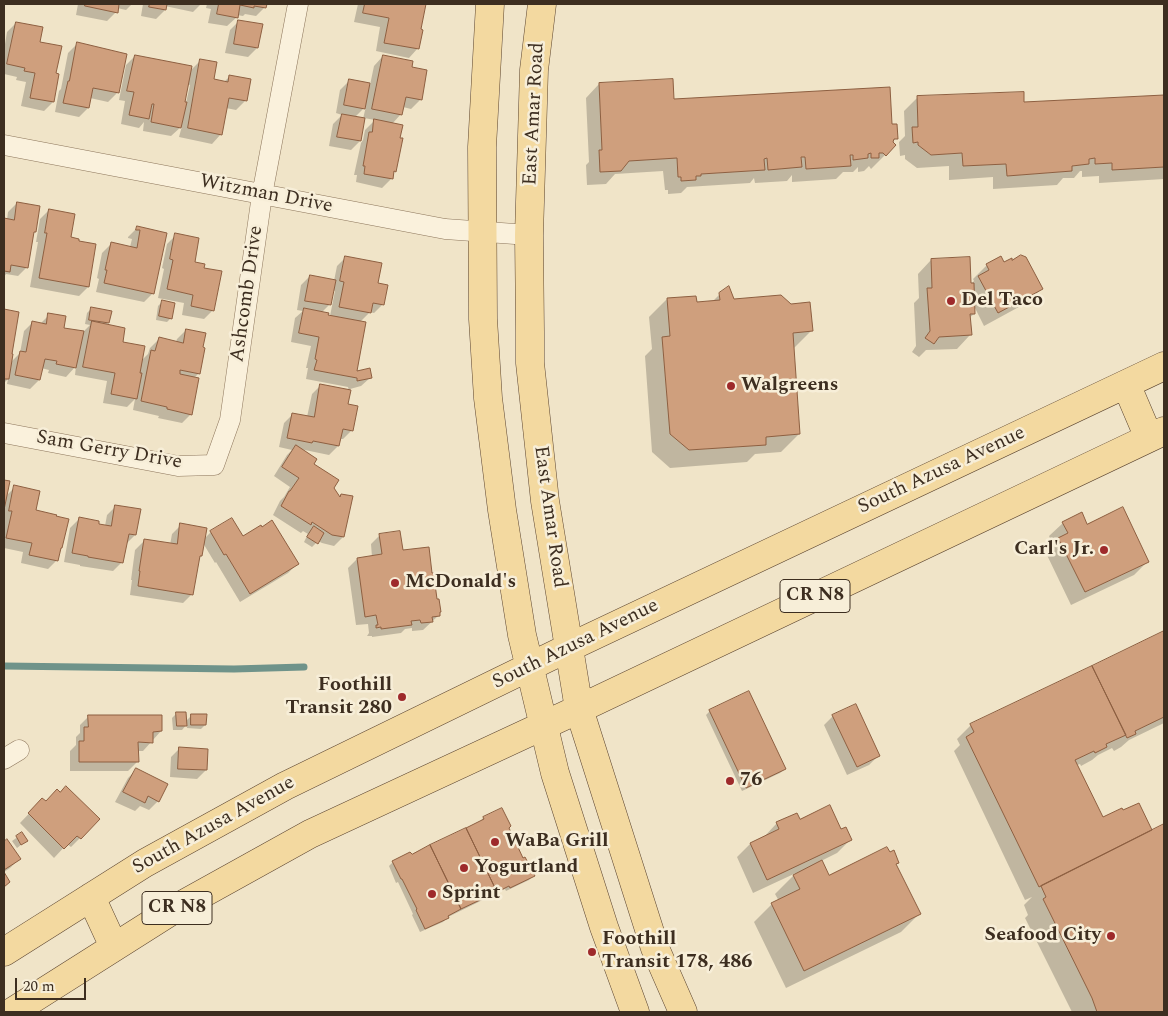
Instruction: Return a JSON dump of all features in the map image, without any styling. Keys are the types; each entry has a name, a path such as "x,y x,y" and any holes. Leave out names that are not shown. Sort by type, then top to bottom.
{"main road":[{"path":"490,4 482,147 483,319 490,415 502,510 522,635 555,773 607,935 636,1012"},
{"name":"East Amar Road","path":"542,4 534,70 529,234 530,363 545,501 579,709 655,948 683,1012"},
{"name":"South Azusa Avenue","path":"4,952 145,863 285,786 570,647 1164,366"},
{"path":"1126,384 1156,434"},
{"name":"CR N8","path":"12,1012 173,910 310,834 579,709 1156,434"},
{"path":"91,897 114,947"}],"street":[{"name":"Ashcomb Drive","path":"214,465 230,420 262,195 298,4"},
{"name":"Witzman Drive","path":"4,145 438,228 529,234"},
{"name":"Sam Gerry Drive","path":"4,433 178,466 214,465"}],"building":[{"path":"85,4 119,4 118,13 85,6"},
{"path":"150,4 167,4 166,10 149,7"},
{"path":"219,4 267,4 266,8 240,5 238,18 217,14"},
{"path":"365,4 426,4 419,49 384,43 389,18 363,13"},
{"path":"238,20 263,24 258,48 234,44"},
{"path":"16,22 43,27 40,42 62,46 56,73 59,74 54,102 30,98 35,73 24,71 25,68 7,64"},
{"path":"77,42 127,54 119,93 93,88 89,108 63,103"},
{"path":"135,55 192,66 181,128 151,122 154,104 152,104 149,119 129,115 134,92 127,91"},
{"path":"383,55 413,61 412,67 427,70 422,100 406,97 402,115 372,109"},
{"path":"200,59 217,62 214,79 228,82 229,75 251,79 247,101 229,98 222,135 188,128"},
{"path":"349,79 370,83 365,109 344,105"},
{"path":"673,79 674,99 890,87 892,124 897,124 898,139 894,139 893,142 896,145 886,156 883,153 879,153 879,158 871,158 871,153 868,154 868,158 853,160 853,155 850,155 851,166 806,169 805,157 801,157 802,167 768,170 767,158 764,159 765,170 701,174 701,176 696,176 696,180 681,181 681,177 678,177 677,158 629,161 621,171 600,172 599,150 602,150 599,83"},
{"path":"1024,92 1024,102 1164,95 1164,167 1112,170 1112,163 1095,164 1095,158 1089,159 1089,164 1072,166 1072,171 1007,176 1006,164 963,166 962,153 931,155 918,145 918,142 913,143 912,127 918,127 917,96"},
{"path":"342,114 365,118 361,141 337,137"},
{"path":"374,119 403,125 400,138 403,138 393,179 364,174 365,166 363,166 369,132 372,132"},
{"path":"17,202 40,206 28,268 11,265 10,272 4,271 4,218 14,220"},
{"path":"49,209 75,214 71,237 79,239 79,241 96,244 89,287 39,278"},
{"path":"137,226 167,233 154,294 104,283 111,242 137,248 140,230 136,230"},
{"path":"175,233 199,238 195,262 205,264 204,268 222,271 214,311 191,306 193,295 167,289 173,260 170,259"},
{"path":"1021,255 1026,257 1043,289 998,313 978,276 989,270 986,264 1001,256 1004,262"},
{"path":"345,256 382,263 378,283 388,285 384,305 373,303 371,313 339,307 344,282 340,281"},
{"name":"Del Taco","path":"970,257 971,283 974,283 975,314 970,314 972,335 939,337 934,344 925,338 930,331 927,288 932,288 931,259"},
{"path":"310,275 336,280 331,305 305,301"},
{"name":"Walgreens","path":"729,286 734,299 781,295 791,304 810,302 813,331 793,333 800,434 766,437 766,445 689,450 670,434 662,337 670,336 667,298 696,296 697,302 720,300 719,293"},
{"path":"162,300 175,303 172,319 159,316"},
{"path":"91,307 112,311 109,323 89,320"},
{"path":"304,308 329,313 328,315 366,322 357,371 370,368 372,378 357,381 357,378 314,370 319,337 299,333"},
{"path":"4,309 19,312 9,379 4,379"},
{"path":"48,313 66,316 64,328 84,331 76,368 56,364 57,361 45,359 40,380 15,375 20,351 26,352 32,321 46,324"},
{"path":"92,321 125,328 123,342 145,346 137,399 111,394 115,373 83,367"},
{"path":"186,329 206,333 200,374 180,370 180,374 199,378 192,415 141,401 151,350 155,351 159,337 183,343"},
{"path":"320,384 351,390 348,404 358,406 353,431 343,429 339,446 287,438 292,413 314,417"},
{"path":"296,445 317,459 314,464 339,480 334,488 340,497 341,494 353,496 344,537 332,535 312,522 311,525 281,506 299,478 282,467"},
{"path":"4,480 10,481 4,510"},
{"path":"14,485 40,491 36,510 69,519 58,561 29,555 32,543 6,538 12,511 9,511"},
{"path":"115,505 141,509 136,535 129,534 123,563 72,553 79,517 99,521 99,524 111,526"},
{"name":"Carl's Jr.","path":"1123,507 1149,562 1085,592 1058,538 1068,533 1062,522 1082,512 1087,524"},
{"path":"232,518 243,536 272,520 299,564 250,594 210,531"},
{"path":"180,523 207,528 193,595 138,586 144,539 177,544"},
{"path":"314,526 324,533 318,544 307,537"},
{"path":"400,531 403,550 429,547 432,573 437,573 438,584 435,584 441,612 440,616 432,617 433,622 421,623 420,620 411,621 412,625 376,628 376,625 378,625 376,615 365,617 357,558 382,554 379,534"},
{"path":"1164,631 1164,717 1135,731 1136,734 1127,738 1092,666"},
{"path":"1092,666 1126,735 1106,744 1107,747 1095,753 1094,751 1075,760 1103,817 1122,808 1123,810 1139,803 1152,830 1039,887 966,737 974,732 970,724"},
{"path":"749,691 786,769 746,788 709,710"},
{"path":"856,704 880,756 857,767 832,715"},
{"path":"176,712 186,712 187,726 177,726"},
{"path":"191,714 207,714 206,725 191,725"},
{"path":"88,715 162,715 162,731 153,732 153,743 138,742 139,762 79,762 79,741 84,741 84,727 88,727"},
{"path":"179,747 208,749 207,770 178,769"},
{"path":"136,768 168,784 159,802 148,796 145,803 123,792"},
{"path":"66,786 100,819 81,839 77,836 64,849 28,813 42,798 46,801 57,789 60,792"},
{"path":"830,805 841,829 846,827 852,840 767,880 750,843 779,829 776,822 797,813 800,819"},
{"name":"WaBa Grill","path":"502,808 523,858 525,857 535,876 497,892 466,828"},
{"path":"1164,824 1164,1012 1097,1012 1092,998 1043,899 1046,897 1041,886"},
{"name":"Yogurtland","path":"466,828 497,892 461,909 430,845"},
{"path":"22,832 28,841 21,845 16,836"},
{"path":"7,839 21,859 4,870 4,842"},
{"name":"Sprint","path":"430,845 461,909 448,916 449,918 425,929 417,909 392,861"},
{"path":"887,847 890,852 894,850 899,863 896,864 921,914 804,971 771,903 800,889 793,875 822,860 829,875"},
{"path":"4,872 10,882 4,887"}],"waterway":[{"path":"4,666 234,669 304,667"}],"place":[{"name":"Del Taco","path":"951,301"},
{"name":"Walgreens","path":"731,386"},
{"name":"Carl's Jr.","path":"1104,550"},
{"name":"McDonald's","path":"395,583"},
{"name":"Foothill Transit 280","path":"402,697"},
{"name":"76","path":"730,781"},
{"name":"WaBa Grill","path":"495,842"},
{"name":"Yogurtland","path":"464,868"},
{"name":"Sprint","path":"432,894"},
{"name":"Seafood City","path":"1111,936"},
{"name":"Foothill Transit 178, 486","path":"592,952"}]}
